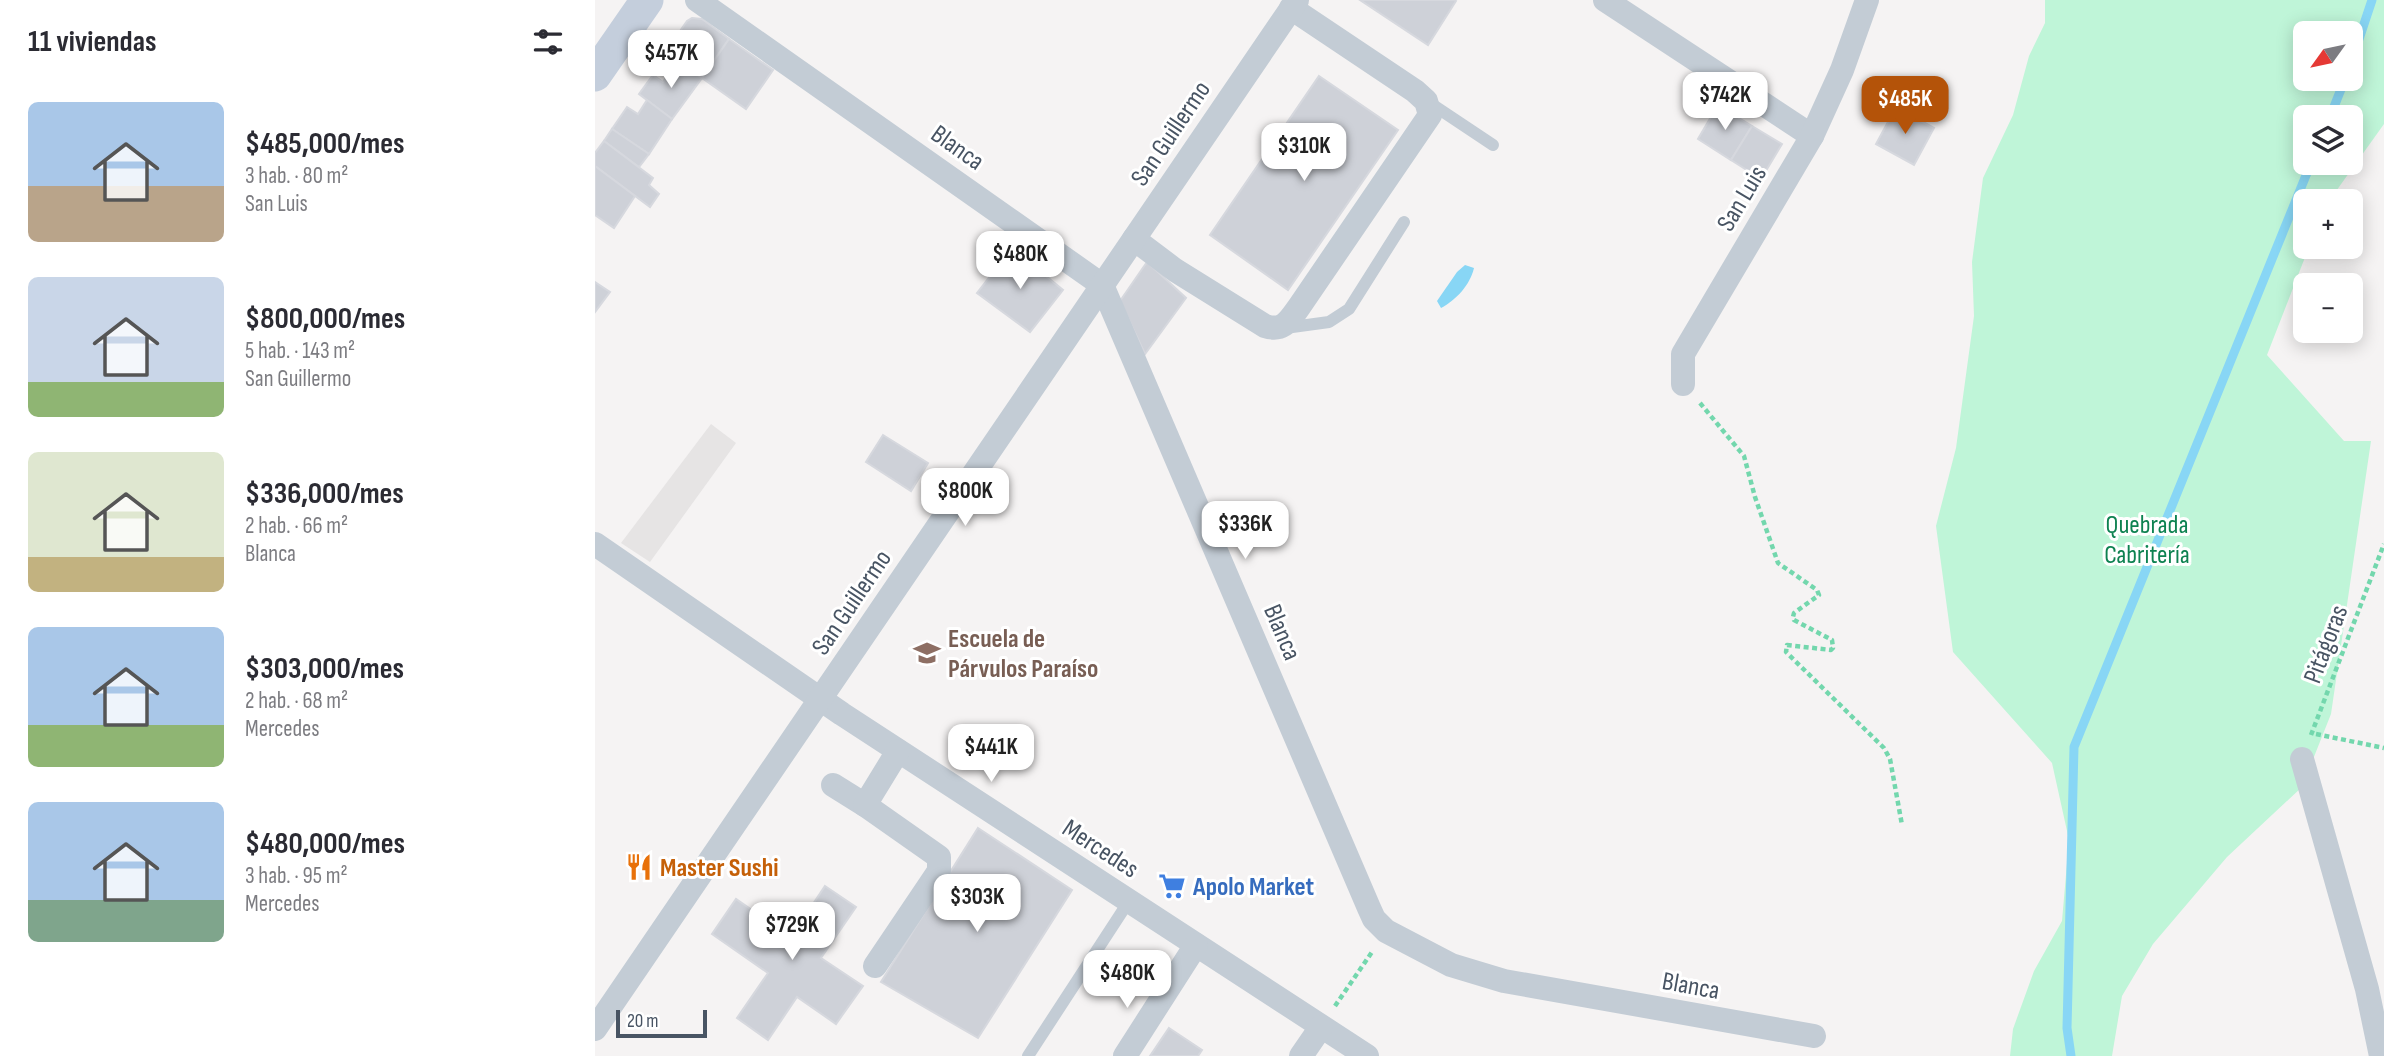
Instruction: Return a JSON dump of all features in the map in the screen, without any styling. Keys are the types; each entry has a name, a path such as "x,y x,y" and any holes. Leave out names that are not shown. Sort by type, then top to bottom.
{"main road":[{"path":"595,75 647,0"}],"street":[{"name":"Blanca","path":"697,0 1102,285 1369,908 1374,919 1386,931 1451,965 1504,981 1814,1036"},
{"path":"1605,0 1812,136"},
{"name":"San Luis","path":"1683,384 1683,354 1812,136 1842,70 1867,0"},
{"name":"San Guillermo","path":"595,1029 1294,4"},
{"path":"1133,239 1175,270 1265,326 1282,328 1299,307 1430,115 1426,101 1415,91 1294,4"},
{"name":"Mercedes","path":"595,544 821,700 1367,1056"},
{"path":"865,805 898,751"},
{"path":"2302,759 2367,989 2381,1056"},
{"path":"833,785 939,857 941,862 939,871 876,966"},
{"path":"1125,1056 1196,945"},
{"path":"1301,1056 1321,1027"}],"lane":[{"path":"1426,101 1493,145"},
{"path":"1282,328 1329,322 1349,309 1404,222"},
{"path":"1028,1056 1129,901"}],"path":[{"path":"1683,384 1744,456 1755,497 1780,566 1818,590 1819,595 1794,613 1794,621 1832,640 1833,648 1831,650 1787,645 1786,652 1884,748 1890,759 1902,825"},
{"name":"Pitágoras","path":"2302,759 2384,544"},
{"path":"2302,759 2315,734 2384,748"},
{"path":"1321,1027 1386,931"}],"shaded area":[{"path":"711,424 736,443 650,562 621,543"}],"green space":[{"name":"Quebrada Cabritería","path":"2045,0 2384,0 2384,124 2363,153 2363,105 2293,105 2293,175 2348,175 2338,189 2293,189 2293,259 2304,259 2299,273 2293,273 2293,288 2267,355 2344,441 2371,441 2331,714 2302,787 2227,857 2153,944 2122,996 2112,1056 2010,1056 2013,1029 2034,971 2062,921 2069,840 2052,763 1953,652 1936,526 1956,448 1974,316 1972,262 1983,178 2013,115 2029,56 2045,23"}],"water":[{"path":"1465,265 1474,268 1466,286 1441,308 1437,301"}],"building":[{"path":"1360,0 1455,0 1456,1 1428,45"},
{"path":"692,18 702,19 729,39 702,78 672,58 678,50 671,44"},
{"path":"729,39 773,70 746,109 702,78"},
{"path":"677,61 702,78 672,119 639,94 653,75 663,82"},
{"path":"1319,76 1398,130 1288,290 1210,235"},
{"path":"647,100 672,119 649,154 612,129 627,107 638,114"},
{"path":"1718,105 1752,126 1731,160 1698,139"},
{"path":"1896,107 1934,128 1914,165 1876,144"},
{"path":"1752,126 1782,144 1761,179 1731,160"},
{"path":"612,129 649,154 639,167 604,141"},
{"path":"604,141 653,178 649,185 659,194 650,207 595,166 595,153"},
{"path":"595,166 635,196 614,228 595,215"},
{"path":"1012,248 1063,290 1030,332 977,293"},
{"path":"1147,262 1186,298 1145,354 1120,301"},
{"path":"595,282 610,292 595,312"},
{"path":"883,435 928,463 911,491 866,462"},
{"path":"978,828 1072,890 978,1038 881,982"},
{"path":"825,886 856,907 821,958 863,986 836,1024 797,997 768,1040 737,1018 768,973 712,934 736,899 791,937"},
{"path":"1169,1028 1202,1050 1198,1056 1150,1056"}],"waterway":[{"name":"Quebrada Cabritería","path":"2363,27 2372,0"},
{"name":"Quebrada Cabritería","path":"2335,105 2340,91"},
{"name":"Quebrada Cabritería","path":"2071,1056 2067,1028 2074,747 2306,175"}],"place":[{"name":"Escuela de Párvulos Paraíso","path":"927,653"},
{"name":"Master Sushi","path":"639,867"},
{"name":"Apolo Market","path":"1172,886"}]}
